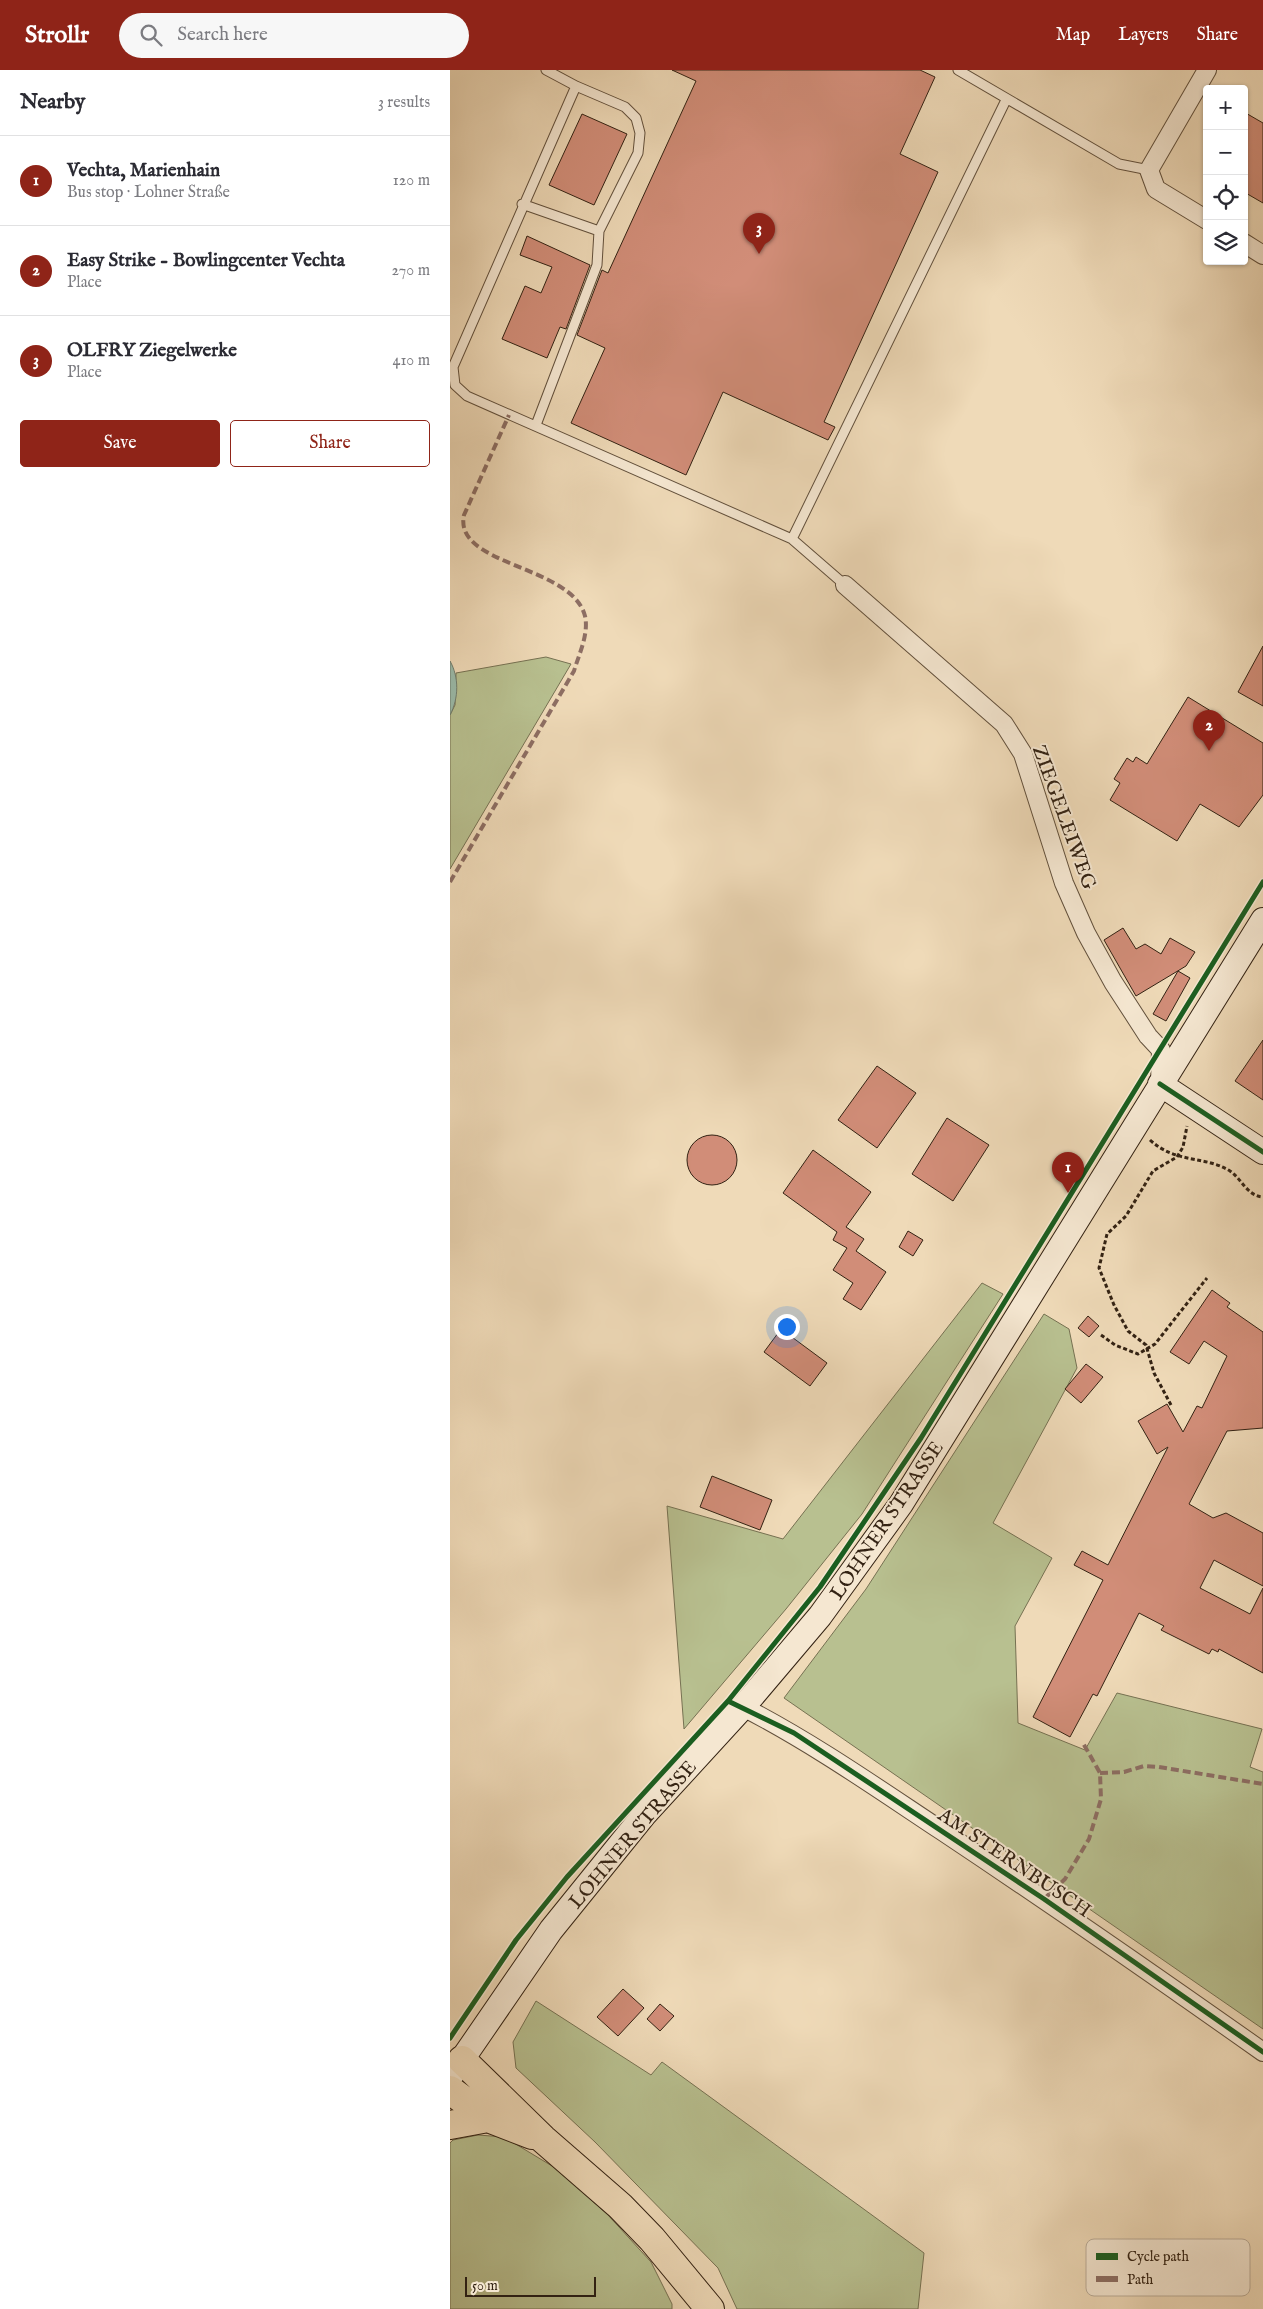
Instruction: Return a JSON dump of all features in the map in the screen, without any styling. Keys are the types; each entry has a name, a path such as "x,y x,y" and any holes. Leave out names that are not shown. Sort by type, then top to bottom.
{"main road":[{"name":"LOHNER STRASSE","path":"453,2074 551,1930 644,1815 743,1707 820,1616 901,1504 1136,1128 1160,1084 1263,920"},
{"path":"1160,1084 1263,1152"},
{"path":"453,2074 488,2118 543,2139"},
{"path":"453,2074 543,2139 620,2206 710,2309"},
{"path":"450,2125 488,2118"},
{"path":"676,2269 685,2309"}],"street":[{"path":"1203,218 1156,189 1149,170 1207,70"},
{"path":"1248,246 1263,255"},
{"name":"ZIEGELEIWEG","path":"845,585 1004,724 1023,754 1064,883 1086,933 1113,982 1148,1036 1161,1050 1160,1084"},
{"name":"AM STERNBUSCH","path":"743,1707 794,1733 912,1811 1044,1899 1263,2052"}],"lane":[{"path":"536,425 597,265 599,231 638,153 640,133 636,118 625,107 576,86 546,70"},
{"path":"958,70 1006,100 1119,164 1149,170"},
{"path":"576,86 522,204 453,367 455,385 467,396 792,539 845,585"},
{"path":"792,539 1006,100"},
{"path":"522,204 599,231"}],"path":[{"path":"1171,1405 1154,1373 1146,1345 1128,1331 1114,1305 1099,1268 1107,1234 1126,1216 1153,1171 1177,1157 1183,1147 1187,1126 1198,1109"},
{"path":"1136,1128 1158,1148 1177,1157 1218,1166 1231,1172 1250,1192 1263,1198"},
{"path":"1101,1335 1115,1345 1138,1354 1147,1350 1156,1344 1207,1278"}],"green space":[{"path":"546,657 571,664 450,869 450,715 455,705 456,673"},
{"path":"982,1283 1003,1294 862,1514 786,1609 684,1729 667,1506 783,1539"},
{"path":"1044,1314 1069,1329 1077,1368 993,1523 1052,1558 1015,1626 1018,1723 1085,1750 1117,1693 1262,1729 1250,1767 1263,1772 1263,2029 784,1698 866,1589"},
{"path":"536,2001 651,2075 662,2062 924,2253 918,2309 737,2309 718,2268 595,2142 516,2068 513,2042"},
{"path":"478,2135 504,2137 557,2169 608,2215 651,2262 672,2304 672,2309 450,2309 450,2143 453,2140"}],"shaded area":[{"path":"450,661 455,674 457,688 455,702 450,715"}],"building":[{"path":"672,70 920,70 935,77 900,154 938,172 824,422 835,427 828,440 723,392 686,475 571,423 605,348 577,335 602,270 608,273 696,81"},
{"path":"582,114 627,134 594,205 549,185"},
{"path":"1248,114 1263,123 1263,203 1248,194"},
{"path":"527,236 590,265 566,329 560,327 547,358 502,339 525,286 541,293 552,267 520,255"},
{"path":"1263,646 1263,706 1238,692"},
{"path":"1188,697 1263,743 1263,795 1239,827 1200,804 1177,841 1110,800 1120,783 1114,779 1127,758 1133,762 1136,757 1147,764"},
{"path":"1123,928 1136,949 1145,944 1161,954 1170,938 1195,952 1186,966 1136,996 1104,940"},
{"path":"1178,971 1190,978 1166,1021 1153,1014"},
{"path":"1263,1040 1263,1100 1235,1081"},
{"path":"877,1066 916,1093 877,1148 838,1120"},
{"path":"947,1118 989,1145 953,1201 912,1174"},
{"path":"712,1135 722,1137 730,1142 735,1150 737,1160 735,1170 730,1178 722,1183 712,1185 702,1183 694,1178 689,1170 687,1160 689,1150 694,1142 702,1137"},
{"path":"813,1150 871,1192 846,1227 864,1239 856,1251 886,1272 861,1310 843,1299 853,1283 833,1270 847,1248 833,1240 837,1232 783,1193"},
{"path":"908,1231 923,1240 913,1256 899,1247"},
{"path":"1212,1290 1230,1303 1227,1307 1263,1332 1263,1428 1227,1431 1189,1504 1213,1518 1226,1513 1263,1533 1263,1586 1214,1560 1200,1588 1250,1614 1263,1588 1263,1673 1219,1649 1218,1652 1212,1649 1209,1654 1161,1630 1164,1626 1139,1613 1097,1696 1093,1694 1070,1737 1033,1717 1103,1580 1074,1565 1082,1551 1108,1565 1168,1447 1157,1454 1138,1421 1167,1404 1183,1432 1197,1406 1202,1408 1227,1356 1204,1341 1189,1364 1170,1352"},
{"path":"1088,1316 1099,1326 1089,1337 1078,1328"},
{"path":"781,1329 827,1363 810,1386 764,1352"},
{"path":"1086,1364 1103,1377 1081,1403 1065,1389"},
{"path":"712,1476 772,1500 760,1530 700,1507"},
{"path":"623,1989 644,2008 618,2036 597,2017"},
{"path":"660,2004 674,2016 660,2031 647,2019"}],"marked path":[{"path":"450,882 574,671 586,630 585,616 576,599 559,586 494,556 476,545 466,532 464,515 509,415"},
{"path":"1044,1899 1065,1879 1089,1839 1101,1799 1100,1773 1083,1743"},
{"path":"1100,1773 1124,1772 1144,1766 1159,1767 1263,1784"}],"cycle path":[{"path":"450,2038 516,1940 567,1877 728,1701 820,1587 921,1438 1263,882"},
{"path":"1160,1084 1263,1152"},
{"path":"728,1701 794,1733 1044,1899 1263,2052"}],"place":[{"name":"OLFRY Ziegelwerke","path":"759,254"},
{"name":"Easy Strike - Bowlingcenter Vechta","path":"1209,751"},
{"name":"Vechta, Marienhain","path":"1068,1193"}]}
